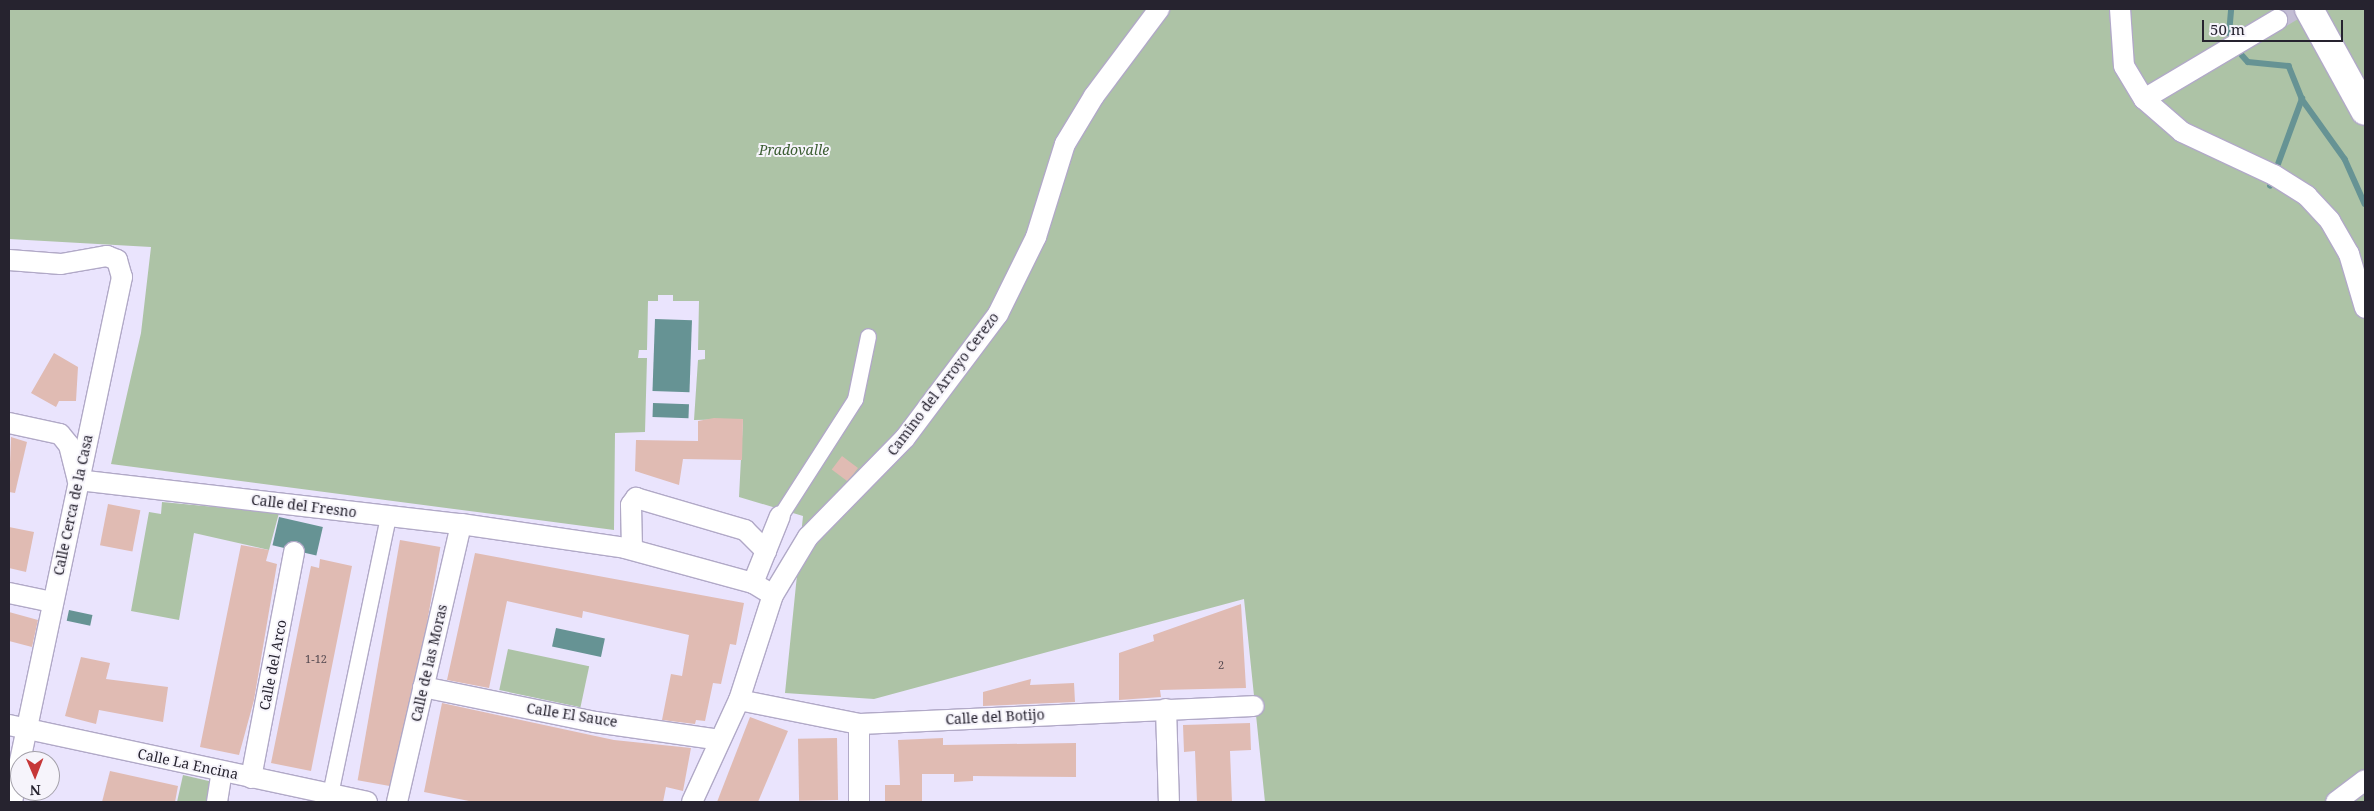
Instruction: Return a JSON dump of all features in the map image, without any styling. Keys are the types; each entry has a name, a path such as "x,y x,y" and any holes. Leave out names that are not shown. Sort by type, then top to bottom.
{"highway":[{"path":"2309,9 2365,111"}],"street":[{"name":"Camino del Arroyo Cerezo","path":"692,802 739,700 773,595 808,537 905,438 998,314 1036,237 1065,144 1100,88 1159,9"},
{"path":"2120,9 2124,66 2144,99 2182,132 2266,171 2307,196 2330,222 2349,254 2365,308"},
{"path":"2144,99 2277,20"},
{"name":"Calle Cerca de la Casa","path":"9,260 61,264 107,256 121,267 119,307 78,480 52,602 18,727 19,751"},
{"path":"753,583 780,516 855,399 868,336"},
{"path":"9,423 60,434 69,445 78,480"},
{"name":"Calle del Fresno","path":"78,480 461,524 632,549 753,583 773,595"},
{"path":"632,549 631,505 636,498 746,530 766,551"},
{"path":"330,794 388,516"},
{"name":"Calle de las Moras","path":"397,802 461,524"},
{"name":"Calle del Arco","path":"251,778 294,552"},
{"path":"9,592 52,602"},
{"name":"Calle El Sauce","path":"424,687 595,722 720,740"},
{"name":"Calle del Botijo","path":"739,700 859,724 1254,706"},
{"path":"1166,709 1169,802"},
{"path":"859,724 859,802"},
{"name":"Calle La Encina","path":"18,727 367,802"},
{"path":"217,802 222,772"},
{"path":"2336,802 2365,780"}],"green space":[{"name":"Pradovalle","path":"9,9 2365,9 2365,802 1265,802 1244,599 874,699 785,693 803,516 739,497 743,419 694,420 698,360 705,359 705,350 698,350 699,301 673,301 673,295 658,295 658,301 648,301 647,350 639,350 638,358 647,358 645,432 615,433 614,530 111,464 141,333 151,247 9,239"},
{"path":"162,502 279,513 269,550 194,533 179,620 131,611 149,512 161,514"},
{"path":"508,649 589,666 580,707 499,690"},
{"path":"183,775 213,782 208,802 177,802"}],"shaded area":[{"path":"655,319 692,320 689,392 652,391"},
{"path":"653,403 689,404 688,418 653,417"},
{"path":"279,517 323,527 316,555 272,545"},
{"path":"69,610 92,615 90,626 67,621"},
{"path":"556,628 605,638 601,657 552,647"}],"building":[{"path":"54,353 78,367 76,401 59,401 56,407 31,393"},
{"path":"714,418 743,419 742,460 683,459 679,485 635,471 636,440 698,441 698,421"},
{"path":"11,437 27,442 15,493 9,492"},
{"path":"842,456 858,468 848,482 832,470"},
{"path":"108,504 140,510 132,552 100,545"},
{"path":"9,527 34,532 26,572 9,568"},
{"path":"400,540 440,547 398,787 358,780"},
{"path":"241,545 269,550 266,561 277,564 254,700 239,755 200,747"},
{"path":"475,553 744,603 736,645 730,644 721,684 713,683 705,721 696,720 695,724 662,720 671,674 682,676 689,635 583,611 582,618 507,601 489,688 447,680"},
{"path":"320,559 352,566 311,771 271,763 311,566 319,568"},
{"path":"1241,604 1246,688 1160,690 1161,697 1119,700 1119,653 1154,641 1153,635"},
{"path":"9,612 38,620 32,647 9,641"},
{"path":"81,657 110,663 106,679 168,687 163,722 99,710 96,724 65,716"},
{"path":"1031,679 1030,685 1074,683 1075,702 983,706 983,692"},
{"path":"442,703 614,740 691,748 683,791 666,787 663,802 474,802 424,792"},
{"path":"750,717 788,731 758,802 717,802"},
{"path":"1250,723 1251,750 1230,751 1232,802 1197,802 1195,751 1184,752 1183,725"},
{"path":"837,738 838,800 799,801 798,739"},
{"path":"943,738 943,745 1076,743 1076,777 973,776 973,781 954,782 954,774 922,774 922,802 885,802 885,785 900,785 898,740"},
{"path":"110,771 178,786 175,802 102,802"}],"waterway":[{"path":"2229,34 2231,9"},
{"path":"2242,55 2248,62 2289,66 2302,99 2345,159 2365,204"},
{"path":"2270,186 2302,99"}],"tunnel":[{"path":"2277,20 2295,9"}]}
